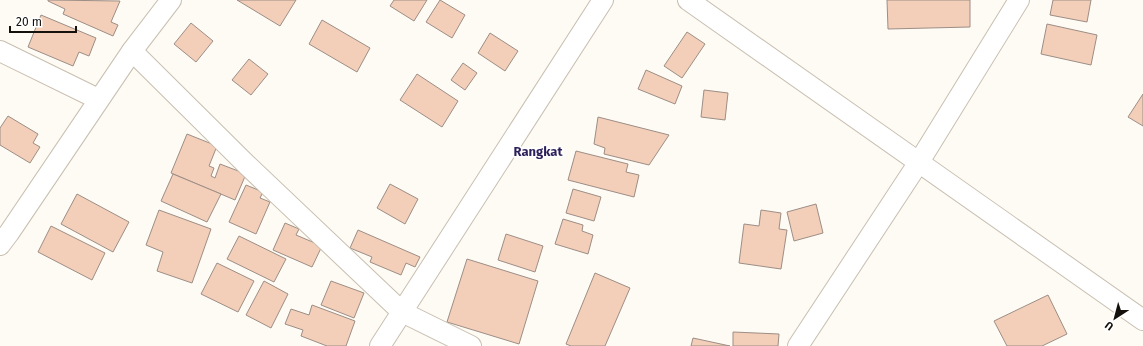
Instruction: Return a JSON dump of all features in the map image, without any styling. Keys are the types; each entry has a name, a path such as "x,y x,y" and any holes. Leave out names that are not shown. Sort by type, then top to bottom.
{"street":[{"path":"3,235 132,51 171,0"},
{"path":"380,346 603,0"},
{"path":"688,0 1143,320"},
{"path":"798,346 919,162 1019,0"},
{"path":"0,50 98,99"},
{"path":"132,51 247,165 402,312 471,346"}],"building":[{"path":"48,0 120,1 111,22 118,25 113,36 63,14 65,9"},
{"path":"237,0 296,0 280,26"},
{"path":"394,0 427,0 414,21 390,6"},
{"path":"440,0 465,15 452,38 426,22"},
{"path":"887,0 970,0 970,27 888,29"},
{"path":"1053,0 1091,0 1087,22 1050,15"},
{"path":"41,15 96,38 89,56 79,52 73,66 28,47"},
{"path":"322,20 370,48 357,72 309,44"},
{"path":"191,23 213,41 196,62 174,44"},
{"path":"1047,24 1097,35 1091,65 1041,54"},
{"path":"687,32 705,44 682,78 664,66"},
{"path":"490,33 518,51 505,71 478,53"},
{"path":"249,59 268,74 251,95 232,80"},
{"path":"463,63 477,73 465,90 451,80"},
{"path":"646,70 682,86 675,104 638,89"},
{"path":"417,74 458,101 442,127 400,100"},
{"path":"704,90 728,93 725,120 701,117"},
{"path":"1143,94 1143,126 1128,117"},
{"path":"8,116 38,134 33,143 40,147 30,163 0,145 0,128"},
{"path":"598,117 669,135 649,165 604,154 605,148 594,144"},
{"path":"187,134 217,146 209,166 214,168 211,176 215,178 220,164 246,174 235,200 171,173"},
{"path":"576,151 628,164 626,172 639,175 634,197 568,180"},
{"path":"173,174 221,194 207,222 161,201"},
{"path":"390,184 418,199 405,224 377,208"},
{"path":"246,185 263,192 260,198 270,202 256,234 229,222"},
{"path":"573,189 601,197 594,221 566,213"},
{"path":"77,194 129,222 113,252 61,224"},
{"path":"816,204 823,233 794,241 787,212"},
{"path":"159,210 211,229 192,283 157,271 163,252 146,245"},
{"path":"761,210 781,213 779,229 787,230 781,269 739,263 744,224 759,226"},
{"path":"563,219 583,225 582,231 593,235 588,254 555,244"},
{"path":"285,223 299,229 296,235 322,246 312,267 273,250"},
{"path":"51,226 105,253 92,280 38,252"},
{"path":"358,230 420,257 415,267 406,263 401,275 370,262 372,257 350,248"},
{"path":"506,234 543,246 535,272 498,260"},
{"path":"239,236 286,259 274,282 227,259"},
{"path":"467,259 538,281 519,344 447,322"},
{"path":"217,263 254,281 238,312 201,294"},
{"path":"595,273 630,288 605,346 571,346 566,344"},
{"path":"264,281 288,294 271,328 246,315"},
{"path":"331,281 364,293 354,318 321,305"},
{"path":"1048,295 1067,334 1042,346 1007,346 994,321"},
{"path":"312,305 355,321 346,346 327,346 301,336 303,330 285,324 291,309 309,315"},
{"path":"733,332 779,334 778,346 733,346"},
{"path":"693,338 730,346 691,346"}],"district":[{"name":"Rangkat","path":"538,151"}]}
